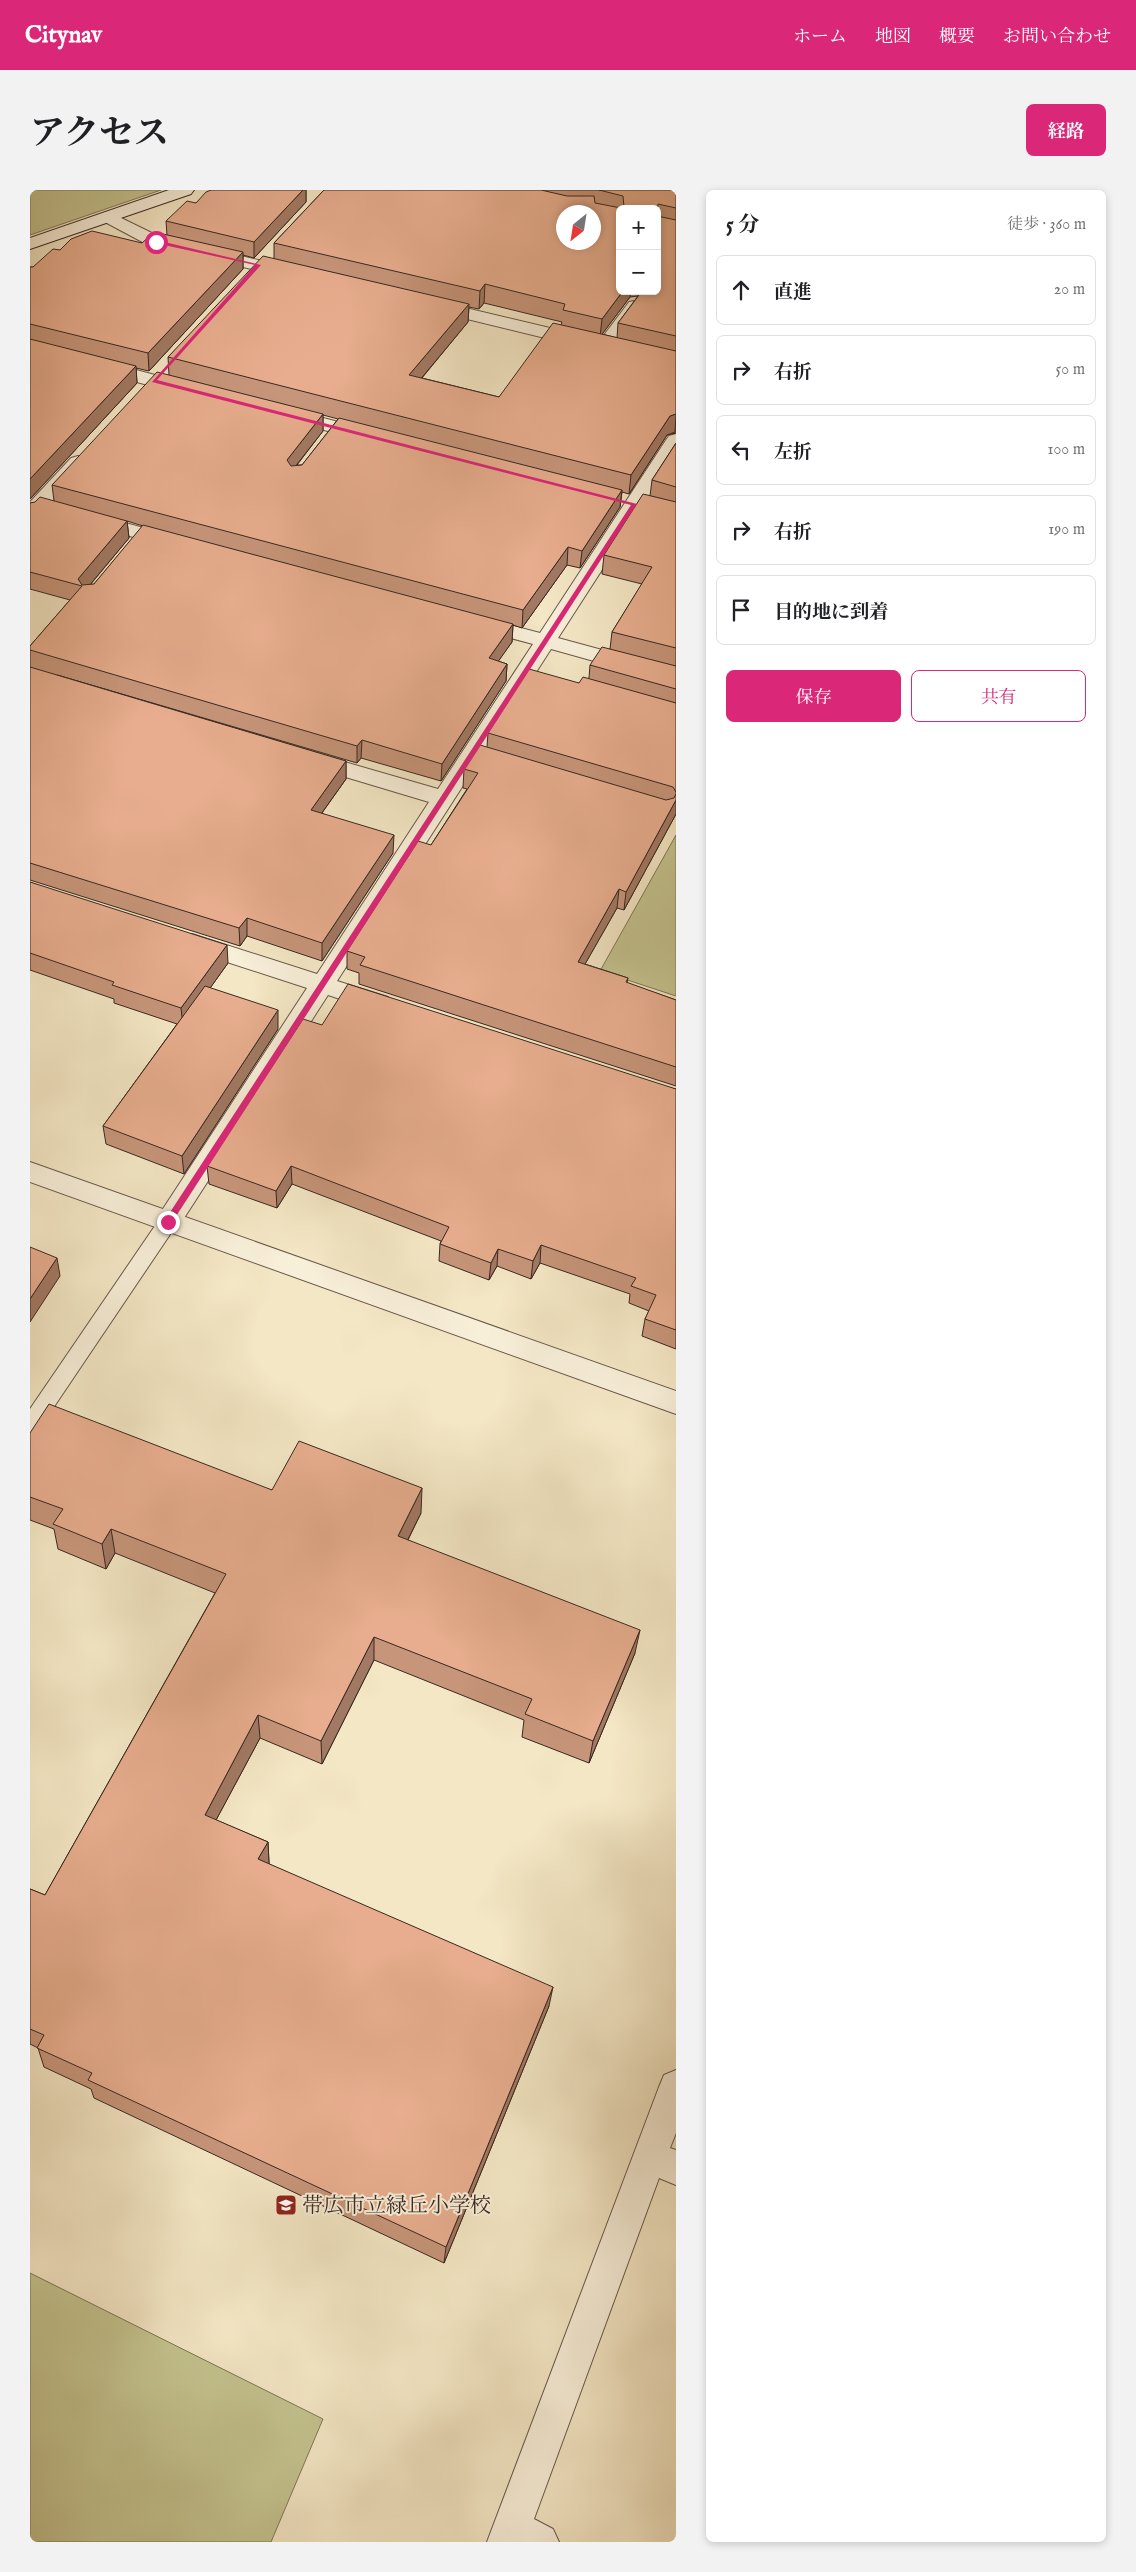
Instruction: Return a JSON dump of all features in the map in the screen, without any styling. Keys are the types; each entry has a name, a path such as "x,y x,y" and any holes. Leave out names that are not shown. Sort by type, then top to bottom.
{"street":[{"path":"30,244 185,190"},
{"path":"109,217 156,242 265,258 306,276"},
{"path":"245,279 265,258"},
{"path":"412,301 621,350"},
{"path":"30,348 147,388 201,393"},
{"path":"147,388 167,366"},
{"path":"268,410 330,434 384,440"},
{"path":"168,1222 443,798 481,756 534,675 546,641 676,440"},
{"path":"89,450 50,512 137,541 190,546"},
{"path":"459,618 676,677"},
{"path":"293,754 443,798"},
{"path":"171,935 396,1008"},
{"path":"30,1172 676,1402"},
{"path":"519,2537 663,2163 676,2087"}],"lane":[{"path":"602,346 636,301"},
{"path":"30,1426 168,1222"}],"shaded area":[{"path":"30,190 161,190 30,235"},
{"path":"676,835 676,996 600,971"},
{"path":"30,2273 323,2419 271,2542 30,2542"}],"building":[{"path":"211,190 303,190 254,242 166,221 187,201 196,203 206,192"},
{"path":"324,190 541,190 567,196 594,196 595,203 616,207 616,295 620,295 602,319 563,310 565,304 485,284 480,291 274,243"},
{"path":"599,190 676,190 676,208 658,204 624,205 623,196"},
{"path":"661,217 676,220 676,336 618,323 639,295 661,295"},
{"path":"92,231 142,243 154,232 243,252 148,353 30,324 30,267 33,267 53,249 60,250 71,239"},
{"path":"263,256 469,304 409,375 499,397 553,323 676,351 676,414 670,416 631,475 168,357"},
{"path":"30,339 136,366 30,479"},
{"path":"157,372 323,414 287,460 291,466 302,465 339,418 622,490 582,551 568,547 523,610 52,485"},
{"path":"676,443 676,487 652,480"},
{"path":"643,494 676,502 676,648 612,632 652,567 604,555"},
{"path":"40,497 127,521 78,579 82,585 94,584 143,525 513,624 489,658 507,664 442,764 362,740 357,746 30,650 30,646 82,586 30,572 30,503 35,502"},
{"path":"602,647 676,666 676,689 590,665"},
{"path":"30,667 346,761 311,810 394,835 322,943 247,918 239,928 30,863"},
{"path":"529,669 579,683 583,677 676,703 676,792 673,787 488,733"},
{"path":"480,745 666,800 674,798 676,794 676,800 626,892 619,889 578,962 628,978 626,982 676,1000 676,1067 360,965 365,957 347,951 418,841 431,845 478,773 464,769"},
{"path":"30,882 227,945 181,1008 112,985 114,982 30,953"},
{"path":"348,984 676,1089 676,1330 645,1319 656,1295 631,1286 636,1278 541,1245 533,1261 498,1249 491,1263 440,1244 449,1227 291,1166 276,1191 207,1166 303,1019 322,1025"},
{"path":"205,986 278,1010 182,1156 103,1126"},
{"path":"30,1247 57,1258 30,1299"},
{"path":"49,1404 272,1490 299,1441 422,1488 398,1536 640,1630 593,1741 525,1714 532,1699 374,1637 321,1741 258,1715 205,1815 268,1842 258,1859 553,1987 446,2247 88,2080 92,2073 37,2048 44,2035 30,2029 30,1889 45,1895 226,1574 111,1529 102,1544 53,1524 63,1509 30,1497 30,1433"}],"place":[{"name":"帯広市立緑丘小学校","path":"286,2205"}],"route":[{"path":"156,242 259,265 154,381 634,504 168,1222"}]}
